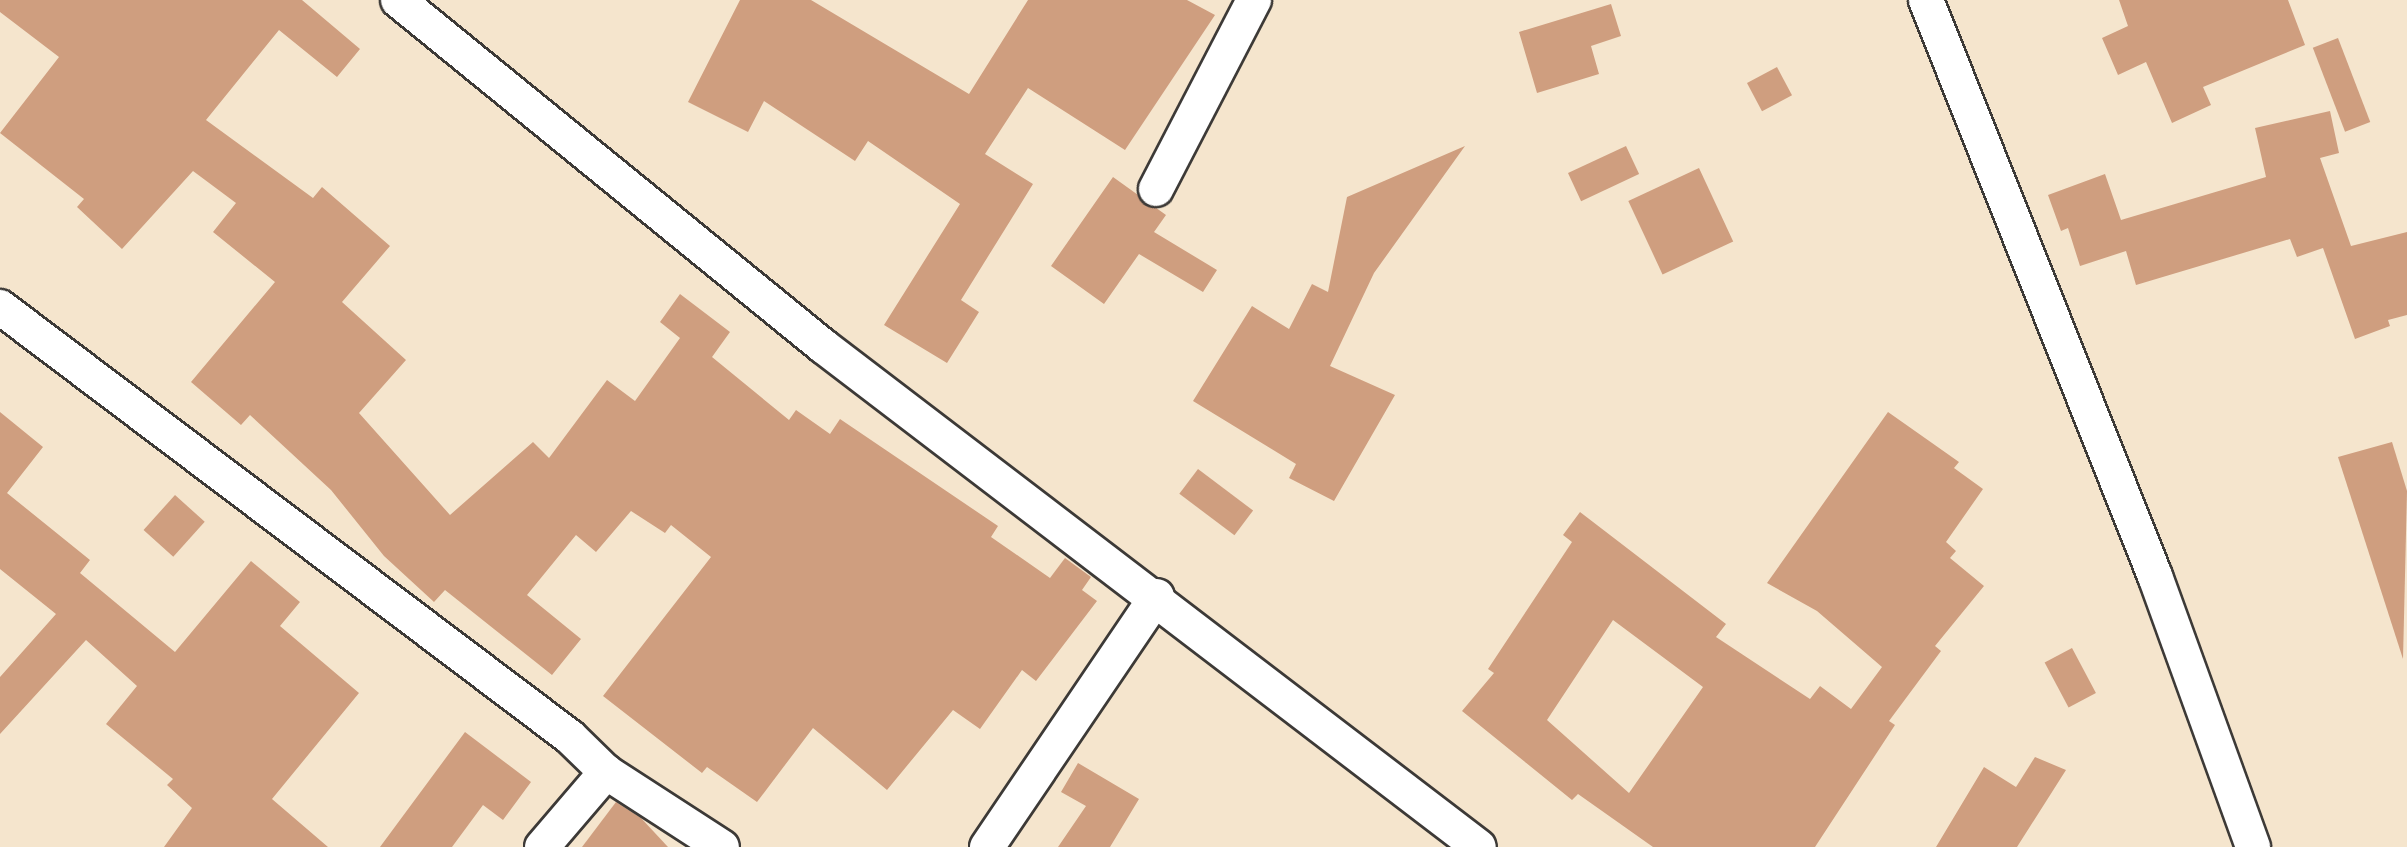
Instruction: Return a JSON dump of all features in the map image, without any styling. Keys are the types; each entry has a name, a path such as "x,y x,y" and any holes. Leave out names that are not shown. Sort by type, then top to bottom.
{"street":[{"path":"398,0 823,346 1157,596 1479,847"},
{"path":"1156,189 1254,0"},
{"path":"1926,0 2155,576 2253,847"},
{"path":"0,307 570,737 606,772 722,847"},
{"path":"987,847 1157,596"},
{"path":"542,847 606,772"}],"building":[{"path":"0,0 302,0 360,49 337,77 279,30 206,120 313,198 322,187 390,246 342,302 406,360 359,413 450,515 533,442 549,458 607,380 635,401 680,338 660,322 680,294 730,332 712,357 789,420 796,410 830,434 840,419 998,526 991,537 1050,578 1065,558 1091,577 1082,590 1097,601 1036,681 1022,670 980,729 953,710 887,790 813,728 757,802 707,767 702,773 603,696 711,557 671,525 665,533 631,511 596,552 576,535 527,595 581,639 552,675 445,590 434,602 384,556 331,490 250,415 241,425 191,382 275,282 213,232 236,203 193,171 122,249 77,207 84,199 0,133 59,57 0,12"},
{"path":"740,0 811,0 969,94 1028,0 1187,0 1215,15 1125,150 1028,88 985,154 1033,184 961,300 979,312 947,363 884,325 960,204 868,141 855,161 764,101 748,132 688,102"},
{"path":"2119,0 2288,0 2305,45 2203,87 2211,105 2172,123 2146,62 2118,75 2102,38 2128,26"},
{"path":"1611,4 1621,36 1591,46 1599,74 1537,93 1519,32"},
{"path":"2338,38 2370,122 2345,132 2313,48"},
{"path":"1777,67 1792,95 1762,111 1747,83"},
{"path":"2330,111 2339,153 2320,158 2351,246 2407,232 2407,315 2388,320 2390,326 2355,339 2323,248 2297,257 2290,239 2136,285 2126,251 2080,266 2068,228 2061,231 2048,195 2105,174 2121,220 2266,177 2255,128"},
{"path":"1465,146 1374,273 1330,366 1395,395 1334,501 1289,478 1296,464 1193,401 1252,306 1289,329 1312,284 1328,292 1347,197"},
{"path":"1626,146 1639,174 1581,201 1568,173"},
{"path":"1699,168 1733,241 1663,274 1628,201"},
{"path":"1113,177 1166,215 1154,232 1217,270 1203,292 1139,254 1104,304 1051,266"},
{"path":"0,412 43,447 7,493 90,560 80,573 175,652 251,561 300,602 280,626 359,693 272,799 328,847 164,847 192,808 167,785 173,779 106,724 137,686 86,640 0,734 0,677 56,614 0,569"},
{"path":"1888,412 1959,462 1954,468 1983,489 1946,542 1956,551 1950,558 1984,586 1935,646 1941,651 1889,721 1895,725 1815,847 1653,847 1578,794 1572,800 1462,711 1494,673 1488,669 1572,542 1563,535 1580,512 1726,624 1716,637 1810,699 1820,686 1851,709 1882,667 1817,611 1767,583","holes":["1613,620 1703,687 1629,793 1547,720"]},
{"path":"2392,442 2407,491 2403,659 2338,457"},
{"path":"1198,469 1253,511 1234,535 1179,494"},
{"path":"175,495 205,522 173,557 144,530"},
{"path":"2072,648 2096,693 2069,708 2045,663"},
{"path":"465,732 531,782 503,820 483,805 452,847 380,847"},
{"path":"2035,757 2066,770 2017,847 1936,847 1984,767 2016,787"},
{"path":"1078,763 1139,799 1110,847 1058,847 1086,806 1061,792"},
{"path":"616,802 641,818 668,847 582,847"}]}
